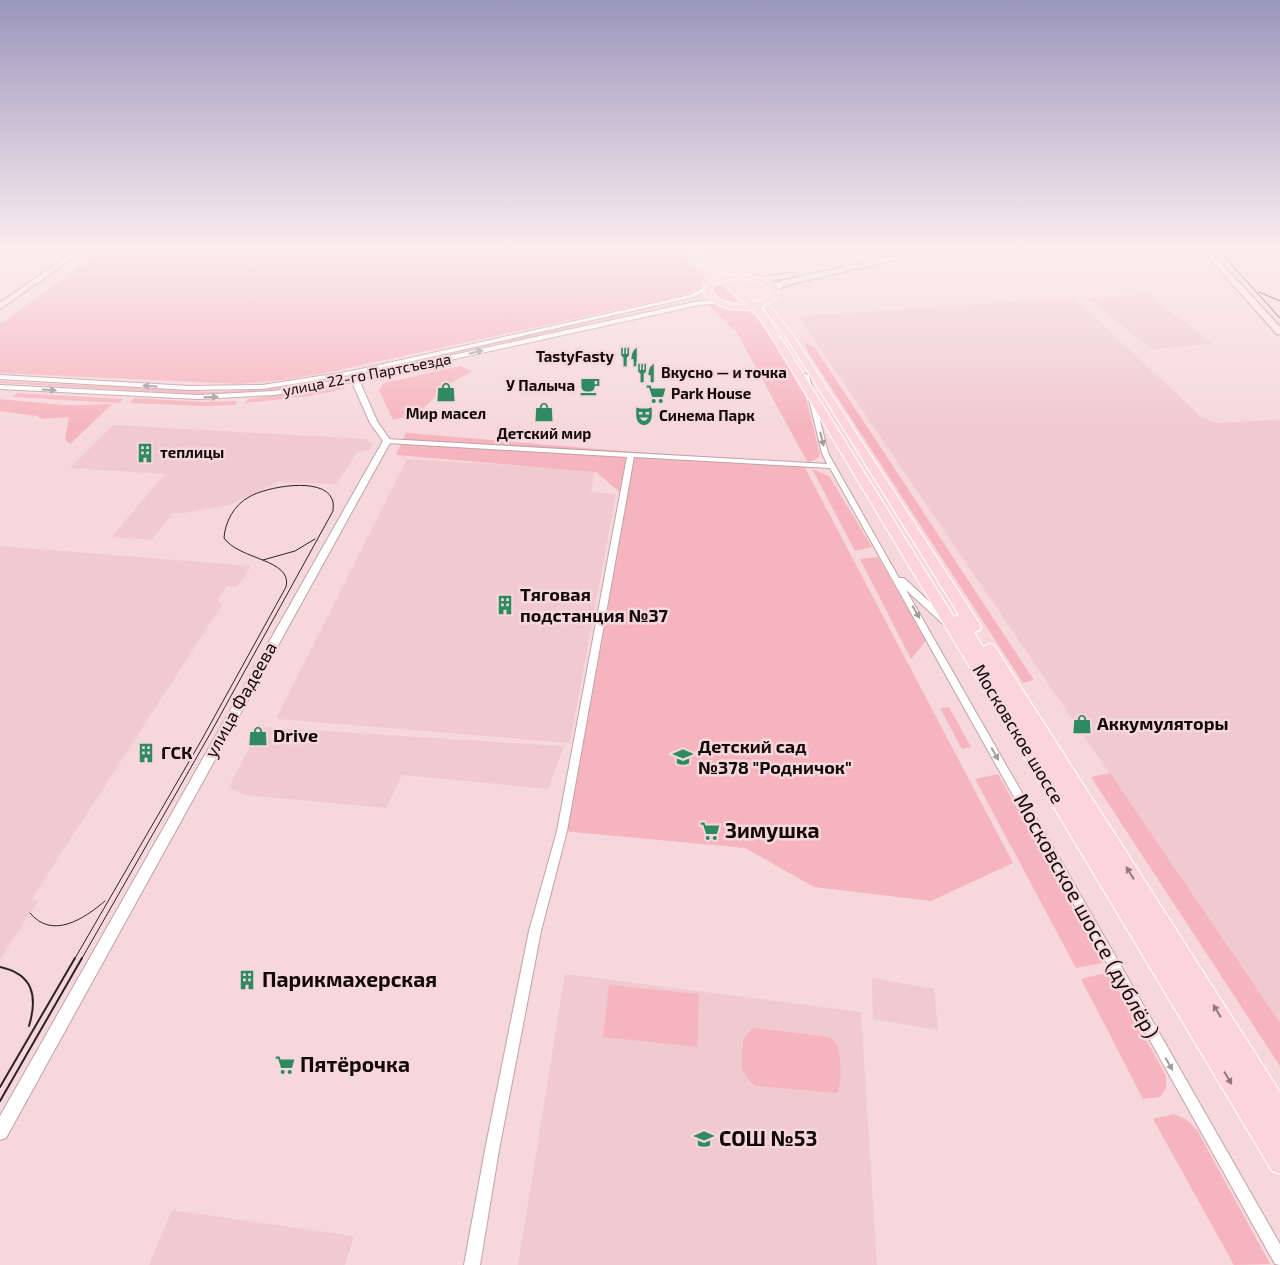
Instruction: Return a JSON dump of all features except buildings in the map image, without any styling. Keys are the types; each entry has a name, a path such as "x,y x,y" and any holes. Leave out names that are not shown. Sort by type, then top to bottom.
{"main road":[{"name":"Московское шоссе","path":"761,309 954,630 1280,1163"},
{"name":"Московское шоссе","path":"762,309 789,345 1280,1140"},
{"name":"Московское шоссе","path":"763,309 788,335 815,375 1280,1111"},
{"path":"1259,309 1280,332"}],"street":[{"name":"улица 22-го Партсъезда","path":"0,387 198,397 242,396 294,391 637,309"},
{"name":"улица 22-го Партсъезда","path":"440,356 665,309"},
{"name":"Московское шоссе (дублёр)","path":"806,375 825,453 894,572 1280,1259"},
{"name":"улица 22-го Партсъезда","path":"0,377 229,389 354,376"},
{"path":"354,376 374,423 387,440 832,466"},
{"name":"улица Фадеева","path":"0,1132 387,440"},
{"path":"472,1265 492,1150 535,931 562,831 631,454"},
{"name":"Московское шоссе (дублёр)","path":"894,572 982,656"}],"shaded area":[{"path":"21,309 619,309 330,372 283,380 239,384 0,373 0,324"},
{"path":"651,309 654,309 443,356 443,354"},
{"path":"712,309 738,309 751,313 756,317 780,351 806,398 820,454 818,458 808,463 737,333"},
{"path":"905,309 1086,309 1199,415 1214,423 1280,420 1280,1024 798,316"},
{"path":"1102,309 1167,309 1214,344 1152,349"},
{"path":"805,342 815,348 1034,680 1023,683 808,352"},
{"path":"460,366 472,371 446,386 419,413 393,420 379,390 384,383"},
{"path":"0,381 216,392 325,382 274,391 213,395 0,383"},
{"path":"327,388 347,388 310,396 245,403 248,399"},
{"path":"17,393 123,399 119,403 13,397"},
{"path":"134,398 205,402 237,401 235,405 203,406 129,403"},
{"path":"0,399 65,405 112,404 70,444 65,439 69,417 42,419 37,416 0,411"},
{"path":"113,425 367,439 372,445 369,450 356,453 337,484 278,482 229,505 184,513 173,513 152,540 111,537 165,474 70,468"},
{"path":"406,433 804,466 1013,863 931,901 814,887 745,848 562,831 623,495 596,472 396,455"},
{"path":"407,459 595,470 591,492 616,494 570,743 276,719"},
{"path":"812,469 829,476 872,547 855,551"},
{"path":"0,546 251,566 237,587 227,586 217,601 223,603 31,900 38,901 0,959"},
{"path":"878,557 926,641 911,659 860,559"},
{"path":"949,707 971,747 962,749 940,708"},
{"path":"260,727 564,746 548,789 402,775 386,808 244,795 229,787"},
{"path":"1110,773 1280,1023 1280,1066 1091,777"},
{"path":"998,774 1103,963 1076,968 975,779"},
{"path":"1109,972 1166,1076 1166,1088 1160,1097 1143,1099 1081,979"},
{"name":"СОШ №53","path":"565,974 861,1012 877,1265 518,1265"},
{"path":"872,978 934,989 938,1030 873,1019"},
{"path":"609,985 699,994 697,1047 603,1037"},
{"path":"756,1028 828,1037 833,1040 838,1049 840,1062 840,1084 837,1093 756,1086 750,1082 742,1069 743,1040 751,1030"},
{"path":"1174,1114 1187,1120 1197,1130 1270,1264 1234,1265 1153,1119"},
{"path":"172,1210 354,1236 345,1265 149,1265"}],"tram line":[{"path":"1272,309 1280,318"},
{"path":"74,960 201,741 286,587 286,578 281,571 273,565 241,551 224,538 231,514 249,497 280,487 306,486 327,492 333,500 333,511 210,734 81,960"},
{"path":"263,560 295,551 315,539"},
{"path":"30,913 39,921 48,925 58,926 78,920 105,901"},
{"path":"0,1087 75,958"},
{"path":"0,1101 82,958"},
{"path":"0,967 20,975 30,988 33,1005 29,1026"}],"place":[{"name":"TastyFasty","path":"629,357"},
{"name":"Вкусно — и точка","path":"646,373"},
{"name":"У Палыча","path":"590,386"},
{"name":"Мир масел","path":"446,392"},
{"name":"Park House","path":"656,394"},
{"name":"Детский мир","path":"544,412"},
{"name":"Синема Парк","path":"644,416"},
{"name":"теплицы","path":"145,453"},
{"name":"Тяговая подстанция №37","path":"505,605"},
{"name":"Аккумуляторы","path":"1082,724"},
{"name":"Drive","path":"258,736"},
{"name":"ГСК","path":"146,753"},
{"name":"Детский сад №378 \"Родничок\"","path":"683,757"},
{"name":"Зимушка","path":"710,831"},
{"name":"Парикмахерская","path":"247,980"},
{"name":"Пятёрочка","path":"285,1065"},
{"name":"СОШ №53","path":"704,1139"}]}
